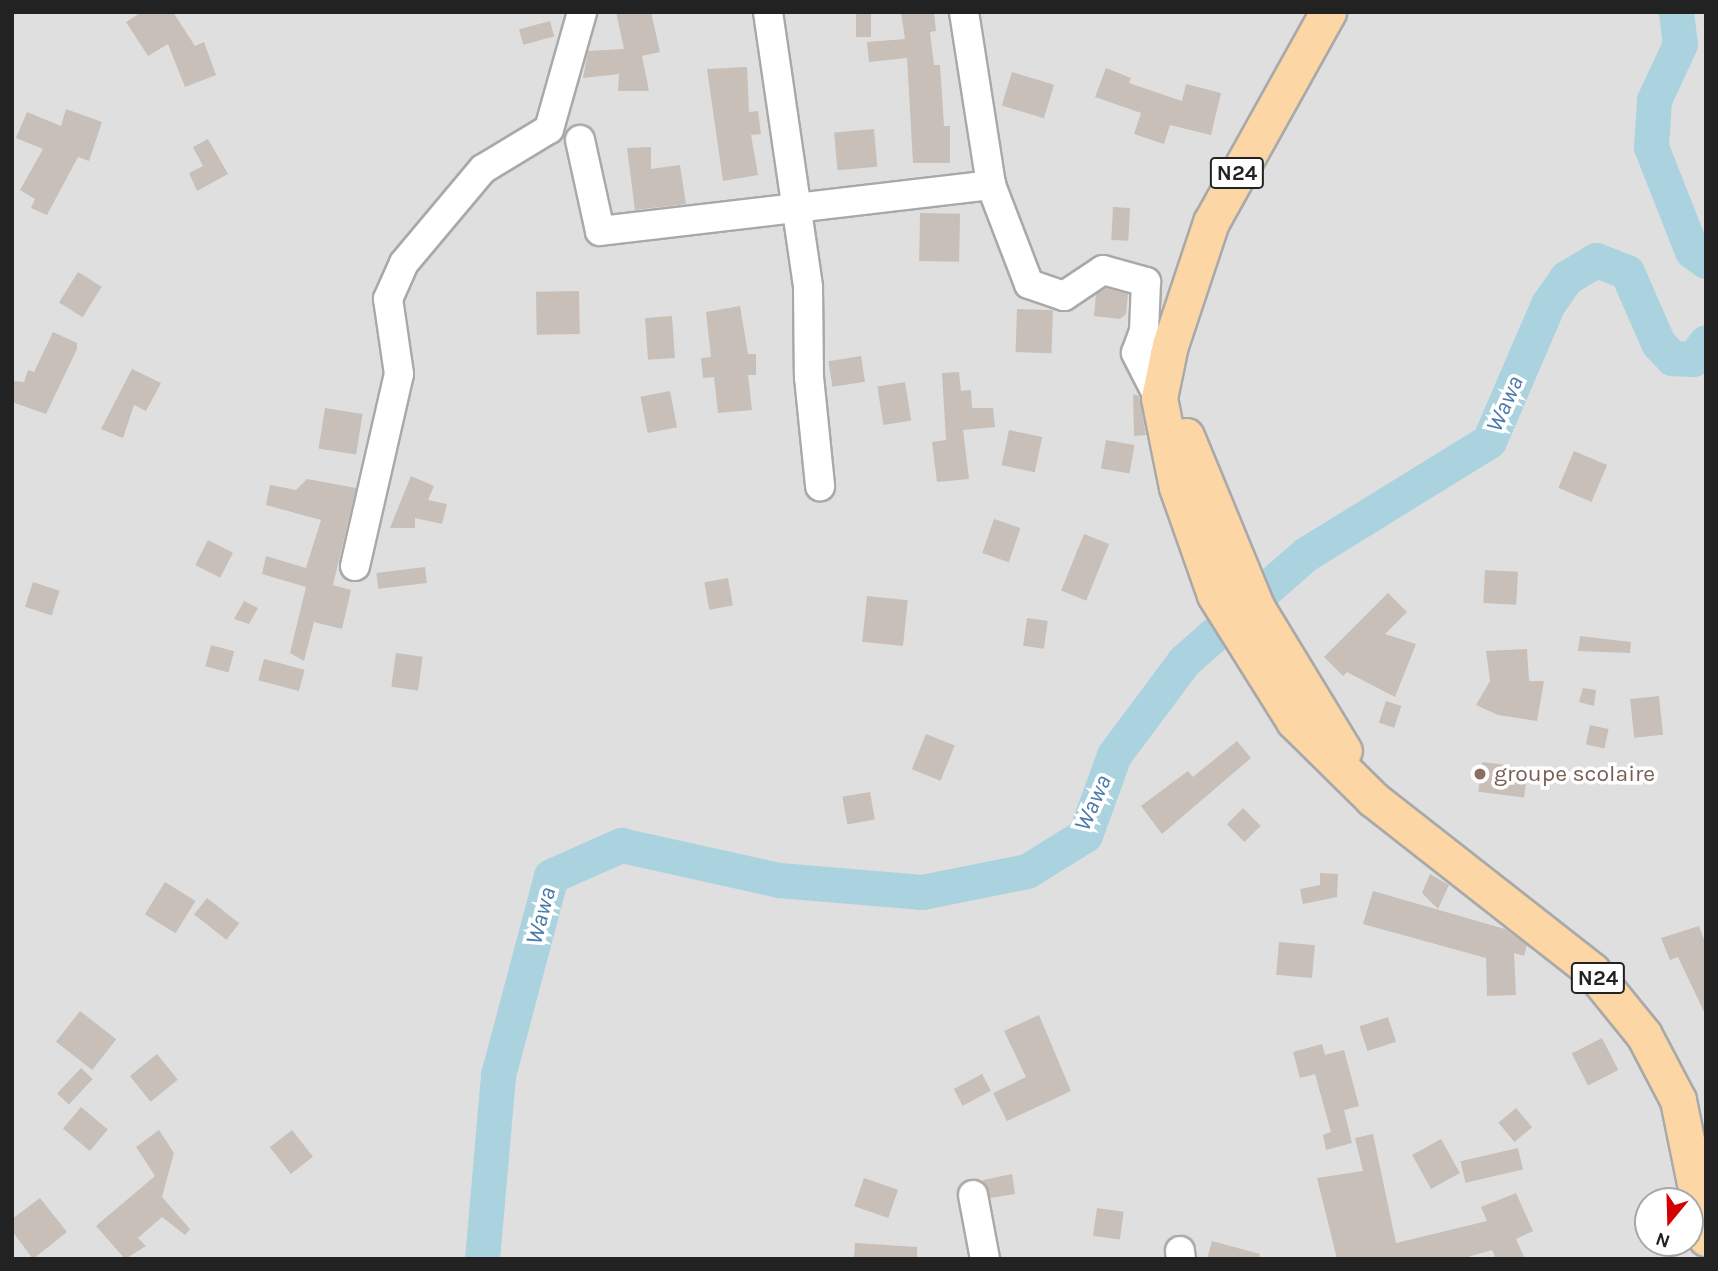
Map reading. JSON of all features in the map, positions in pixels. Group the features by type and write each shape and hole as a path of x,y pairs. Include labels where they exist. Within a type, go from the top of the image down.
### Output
{"main road":[{"name":"N24","path":"1328,12 1211,222 1170,345 1159,398 1177,487 1246,618 1294,720 1373,799 1592,971 1644,1035 1678,1100 1706,1238"},
{"name":"N24","path":"1170,345 1189,451 1228,585"}],"street":[{"path":"355,566 399,374 388,299 404,263 483,169 549,129 582,12"},
{"path":"768,12 799,208 820,486"},
{"path":"964,12 991,185 1029,284 1064,296 1103,270 1146,282 1144,331 1136,353 1159,398"},
{"path":"580,140 600,231 991,185"},
{"path":"973,1195 985,1259"}],"shaded area":[{"path":"12,12 1706,12 1706,1259 12,1259"}],"building":[{"path":"142,12 173,12 195,46 204,42 216,75 185,87 168,44 148,56 126,22"},
{"path":"616,12 651,12 660,52 642,56 649,91 618,91 619,74 583,78 588,51 624,49"},
{"path":"856,12 871,12 871,37 856,37"},
{"path":"901,12 934,12 936,31 930,32 934,65 940,65 944,126 950,126 950,163 913,163 907,58 869,62 867,42 905,39"},
{"path":"550,21 554,36 523,45 519,29"},
{"path":"747,67 749,112 758,111 761,134 751,135 758,175 723,181 707,69"},
{"path":"1106,68 1131,78 1129,83 1182,101 1186,84 1221,93 1211,135 1170,125 1164,144 1134,134 1141,113 1095,97"},
{"path":"1012,72 1054,85 1044,118 1002,105"},
{"path":"66,109 102,122 89,161 78,157 47,215 31,208 35,199 20,190 43,149 16,138 27,112 61,126"},
{"path":"874,129 877,167 837,170 834,132"},
{"path":"208,139 228,174 197,191 189,173 203,166 193,147"},
{"path":"651,147 651,169 680,165 686,204 635,210 627,148"},
{"path":"1113,207 1130,208 1128,241 1111,240"},
{"path":"920,213 960,214 959,262 919,261"},
{"path":"78,272 102,287 83,317 59,303"},
{"path":"1106,288 1128,294 1126,314 1120,319 1094,316 1096,294"},
{"path":"579,291 580,334 537,335 536,292"},
{"path":"740,306 748,354 756,354 756,375 748,375 752,410 718,413 714,377 703,378 701,358 711,357 706,312"},
{"path":"1017,309 1053,310 1051,353 1015,352"},
{"path":"672,316 675,358 648,360 645,318"},
{"path":"53,332 77,343 77,349 46,414 12,402 12,381 24,382 28,370 34,372"},
{"path":"861,356 865,382 832,387 828,361"},
{"path":"132,369 161,383 146,411 134,405 123,438 101,429"},
{"path":"959,372 961,391 971,390 972,408 993,408 995,427 963,430 969,479 937,482 932,442 946,440 942,373"},
{"path":"905,382 911,421 883,425 877,386"},
{"path":"670,391 677,427 648,433 641,397"},
{"path":"1133,394 1139,396 1146,435 1134,436"},
{"path":"325,408 363,414 356,454 319,448"},
{"path":"1009,430 1042,437 1035,472 1002,465"},
{"path":"1106,440 1135,445 1130,474 1101,469"},
{"path":"1574,451 1607,465 1592,502 1558,488"},
{"path":"411,476 434,486 428,500 447,504 442,524 415,518 415,528 390,528"},
{"path":"307,479 356,488 333,585 351,590 342,629 314,622 304,661 290,653 306,587 262,574 266,556 306,568 321,520 266,505 270,485 296,490"},
{"path":"994,519 1020,528 1009,562 982,553"},
{"path":"1084,534 1109,544 1086,601 1061,591"},
{"path":"208,540 233,553 220,578 195,565"},
{"path":"425,567 427,583 378,589 376,573"},
{"path":"1485,570 1518,572 1516,605 1483,603"},
{"path":"728,578 733,606 709,610 704,582"},
{"path":"33,582 60,591 52,615 25,607"},
{"path":"1388,593 1407,612 1385,634 1416,644 1395,697 1347,672 1343,676 1324,657"},
{"path":"867,596 908,600 903,646 862,642"},
{"path":"244,601 258,608 249,624 234,619"},
{"path":"1027,618 1048,621 1044,649 1023,646"},
{"path":"1580,636 1631,642 1630,653 1578,651"},
{"path":"211,645 234,651 228,672 205,666"},
{"path":"1527,649 1529,681 1544,681 1537,721 1498,715 1476,705 1490,681 1486,651"},
{"path":"396,653 423,657 418,690 391,687"},
{"path":"264,659 305,670 299,691 258,680"},
{"path":"1583,688 1596,690 1594,706 1579,702"},
{"path":"1659,696 1663,735 1634,738 1630,699"},
{"path":"1386,701 1401,706 1394,728 1379,723"},
{"path":"1590,725 1609,729 1604,749 1586,745"},
{"path":"926,734 955,746 941,781 912,769"},
{"path":"1237,741 1251,758 1162,834 1141,806 1188,771 1193,777"},
{"path":"1482,762 1528,768 1524,797 1478,792"},
{"path":"870,792 875,820 847,824 842,797"},
{"path":"1243,808 1261,826 1244,842 1227,824"},
{"path":"1320,873 1338,874 1337,897 1303,904 1300,889 1320,885"},
{"path":"1430,874 1449,885 1438,909 1422,893"},
{"path":"165,882 196,901 175,933 145,914"},
{"path":"1373,891 1505,929 1527,945 1524,956 1514,953 1516,995 1487,996 1486,958 1363,924"},
{"path":"207,898 239,923 226,940 194,915"},
{"path":"1699,926 1706,945 1706,1016 1678,957 1670,960 1661,938"},
{"path":"1279,942 1315,945 1312,978 1276,975"},
{"path":"80,1011 116,1039 92,1070 56,1042"},
{"path":"1039,1015 1071,1091 1007,1121 993,1093 1026,1077 1004,1031"},
{"path":"1388,1017 1396,1042 1368,1051 1359,1026"},
{"path":"1602,1038 1618,1070 1588,1086 1572,1053"},
{"path":"1322,1044 1325,1055 1344,1050 1359,1106 1344,1110 1352,1143 1326,1150 1323,1135 1331,1132 1315,1074 1300,1078 1293,1052"},
{"path":"157,1054 178,1080 151,1102 130,1076"},
{"path":"81,1068 93,1079 69,1105 57,1094"},
{"path":"982,1074 991,1091 963,1106 954,1089"},
{"path":"81,1107 108,1129 90,1151 63,1128"},
{"path":"1516,1108 1532,1127 1514,1142 1498,1123"},
{"path":"159,1130 174,1153 162,1197 190,1229 185,1235 162,1217 138,1238 146,1246 125,1259 96,1226 155,1176 136,1147"},
{"path":"292,1130 313,1157 291,1174 270,1147"},
{"path":"1373,1134 1396,1243 1487,1221 1481,1207 1516,1193 1533,1231 1516,1239 1525,1259 1496,1259 1492,1250 1461,1259 1337,1259 1317,1178 1363,1171 1355,1138"},
{"path":"1441,1139 1460,1173 1431,1189 1412,1155"},
{"path":"1518,1148 1523,1169 1465,1183 1461,1161"},
{"path":"1012,1174 1015,1194 990,1198 983,1180"},
{"path":"864,1178 898,1190 888,1218 854,1206"},
{"path":"40,1198 67,1232 33,1259 12,1231 12,1219"},
{"path":"1097,1208 1124,1212 1120,1239 1093,1236"},
{"path":"1212,1241 1260,1254 1259,1259 1207,1259"},
{"path":"855,1243 917,1247 917,1259 854,1259"}],"waterway":[{"name":"Wawa","path":"1676,12 1680,44 1654,100 1651,147 1692,251 1706,261"},
{"name":"Wawa","path":"482,1259 498,1075 551,876 621,845 779,880 922,892 1027,871 1085,835 1114,755 1184,661 1306,554 1489,441 1548,304 1566,278 1596,260 1627,272 1658,343 1672,358 1693,359 1706,342"}],"place":[{"name":"groupe scolaire","path":"1480,774"}]}
